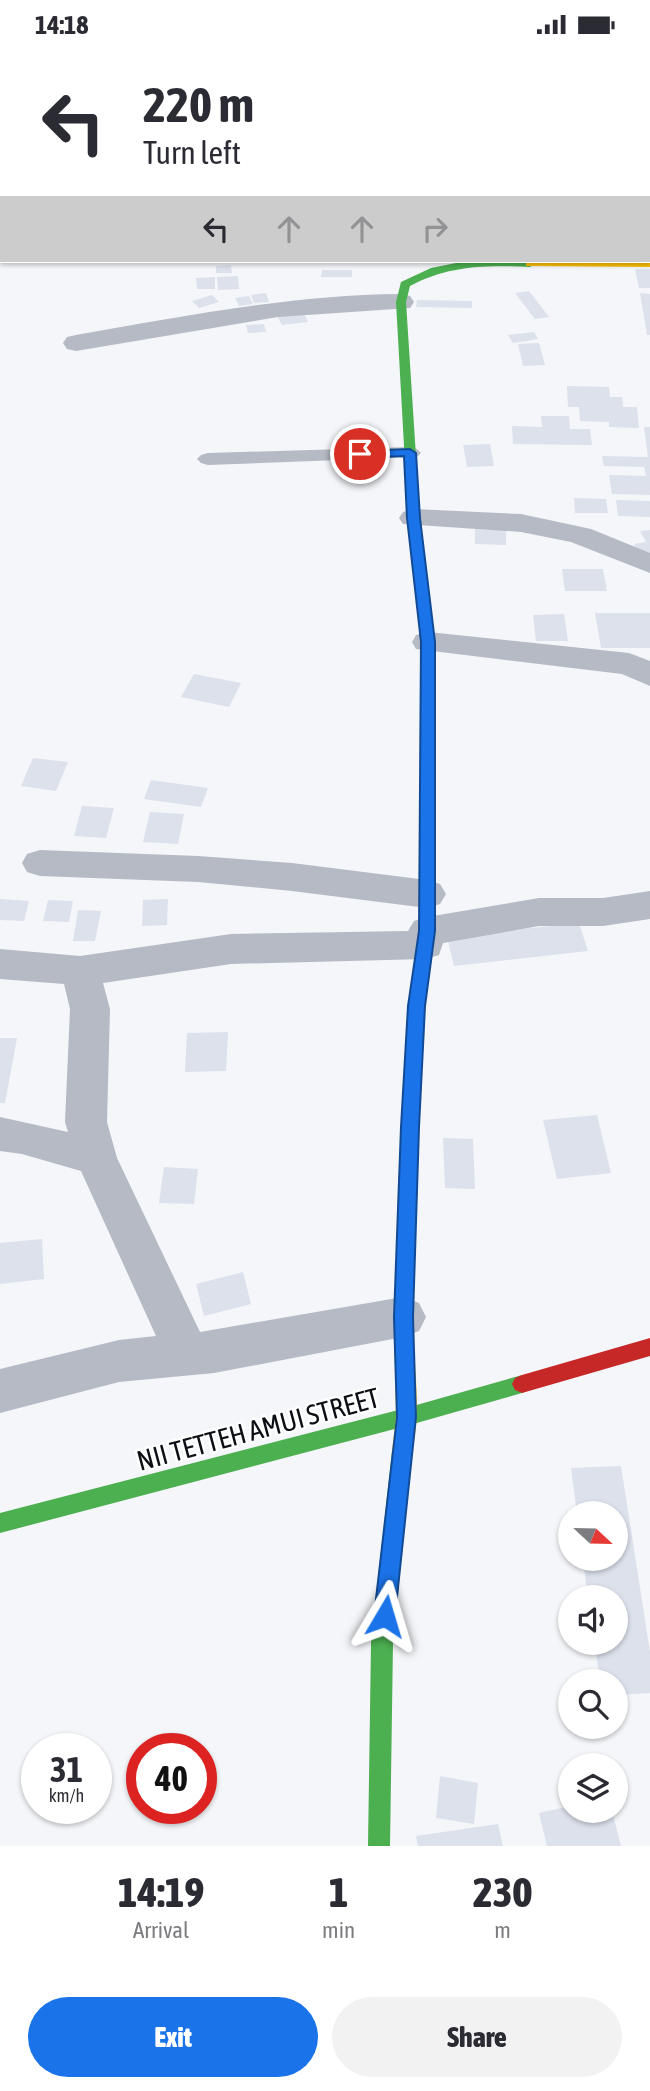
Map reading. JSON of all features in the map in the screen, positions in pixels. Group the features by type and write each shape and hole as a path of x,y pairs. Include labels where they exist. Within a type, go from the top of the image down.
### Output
{"street":[{"path":"379,1846 382,1643 406,1417 403,1317 417,1006 426,923 428,642 414,518 401,302 405,284 422,271 442,263"},
{"path":"516,263 650,264"},
{"path":"76,343 311,306 358,301 401,302"},
{"path":"414,518 522,523 580,535 650,564"},
{"path":"428,642 629,664 650,675"},
{"path":"40,863 252,874 426,923"},
{"path":"0,964 80,971 426,923 540,912 603,912 650,905"},
{"path":"80,971 90,1009 86,1122 96,1158 187,1354"},
{"path":"0,1134 22,1137 96,1158"},
{"path":"0,1391 119,1361 214,1352 403,1317"},
{"name":"NII TETTEH AMUI STREET","path":"0,1523 406,1417 650,1347"}],"lane":[{"path":"208,459 410,453"}],"building":[{"path":"231,265 232,273 216,273 216,266"},
{"path":"635,269 650,269 650,288 639,288"},
{"path":"322,270 352,270 352,277 321,277"},
{"path":"238,276 239,289 218,290 217,277"},
{"path":"215,277 215,289 197,289 196,278"},
{"path":"529,291 549,317 535,319 515,293"},
{"path":"266,293 269,302 254,303 251,295"},
{"path":"640,293 650,294 650,335 647,335"},
{"path":"212,295 219,302 199,308 192,301"},
{"path":"249,296 253,304 239,306 235,298"},
{"path":"417,300 472,301 472,308 416,307"},
{"path":"303,312 308,322 282,325 277,316"},
{"path":"264,324 266,332 248,333 246,325"},
{"path":"534,332 538,339 513,343 508,335"},
{"path":"539,343 545,365 523,366 518,344"},
{"path":"567,386 609,387 610,397 622,397 623,407 637,407 639,428 609,427 609,422 580,421 579,407 568,407"},
{"path":"541,416 569,416 570,429 590,429 592,445 513,444 512,426 542,427"},
{"path":"644,427 650,427 650,495 612,494 609,475 646,476 644,467 604,466 602,456 648,457"},
{"path":"490,444 494,466 467,467 463,445"},
{"path":"574,498 606,499 608,513 575,513"},
{"path":"616,500 650,501 650,517 618,516"},
{"path":"475,529 506,530 506,545 475,544"},
{"path":"650,530 650,555 641,556 634,544 646,542 640,531"},
{"path":"562,569 603,569 607,591 565,591"},
{"path":"595,613 650,613 650,648 601,648"},
{"path":"564,614 568,641 536,641 533,615"},
{"path":"194,674 241,683 229,707 181,697"},
{"path":"33,758 68,762 56,791 21,786"},
{"path":"151,780 208,788 201,807 144,799"},
{"path":"82,806 114,808 106,838 74,836"},
{"path":"150,812 184,814 178,844 143,842"},
{"path":"0,899 29,901 24,921 0,920"},
{"path":"168,899 167,925 142,926 143,900"},
{"path":"48,900 73,901 69,922 43,921"},
{"path":"78,910 101,911 95,941 73,941"},
{"path":"579,923 588,951 454,966 447,937"},
{"path":"228,1032 226,1071 185,1072 187,1033"},
{"path":"0,1038 17,1038 5,1103 0,1103"},
{"path":"597,1115 611,1173 557,1179 543,1120"},
{"path":"443,1138 473,1139 475,1189 445,1188"},
{"path":"164,1167 198,1169 194,1204 159,1203"},
{"path":"42,1239 44,1279 0,1284 0,1243"},
{"path":"243,1272 251,1304 204,1316 196,1284"},
{"path":"621,1466 626,1501 575,1501 571,1468"},
{"path":"628,1511 650,1652 650,1693 628,1694 628,1669 598,1669 597,1655 628,1655 628,1585 586,1585 585,1571 628,1571"},
{"path":"440,1776 478,1783 474,1824 436,1818"},
{"path":"558,1809 558,1823 615,1823 621,1846 547,1846 539,1813"},
{"path":"498,1824 503,1846 418,1846 416,1836"}],"traffic: fast":[{"path":"428,750 428,642 414,518 401,302 405,284 420,276 450,266 481,263"},
{"path":"514,263 530,264"},
{"path":"0,1523 522,1384"},
{"path":"379,1846 382,1643 402,1451"}],"traffic: slow":[{"path":"530,264 650,264"},
{"path":"402,1451 406,1417 403,1317 408,1173"}],"traffic: jam":[{"path":"408,1173 417,1006 427,931 428,750"},
{"path":"522,1384 650,1347"}],"route":[{"path":"360,454 410,453 414,518 428,642 427,931 417,1006 410,1127 403,1317 406,1417 385,1616"}]}
